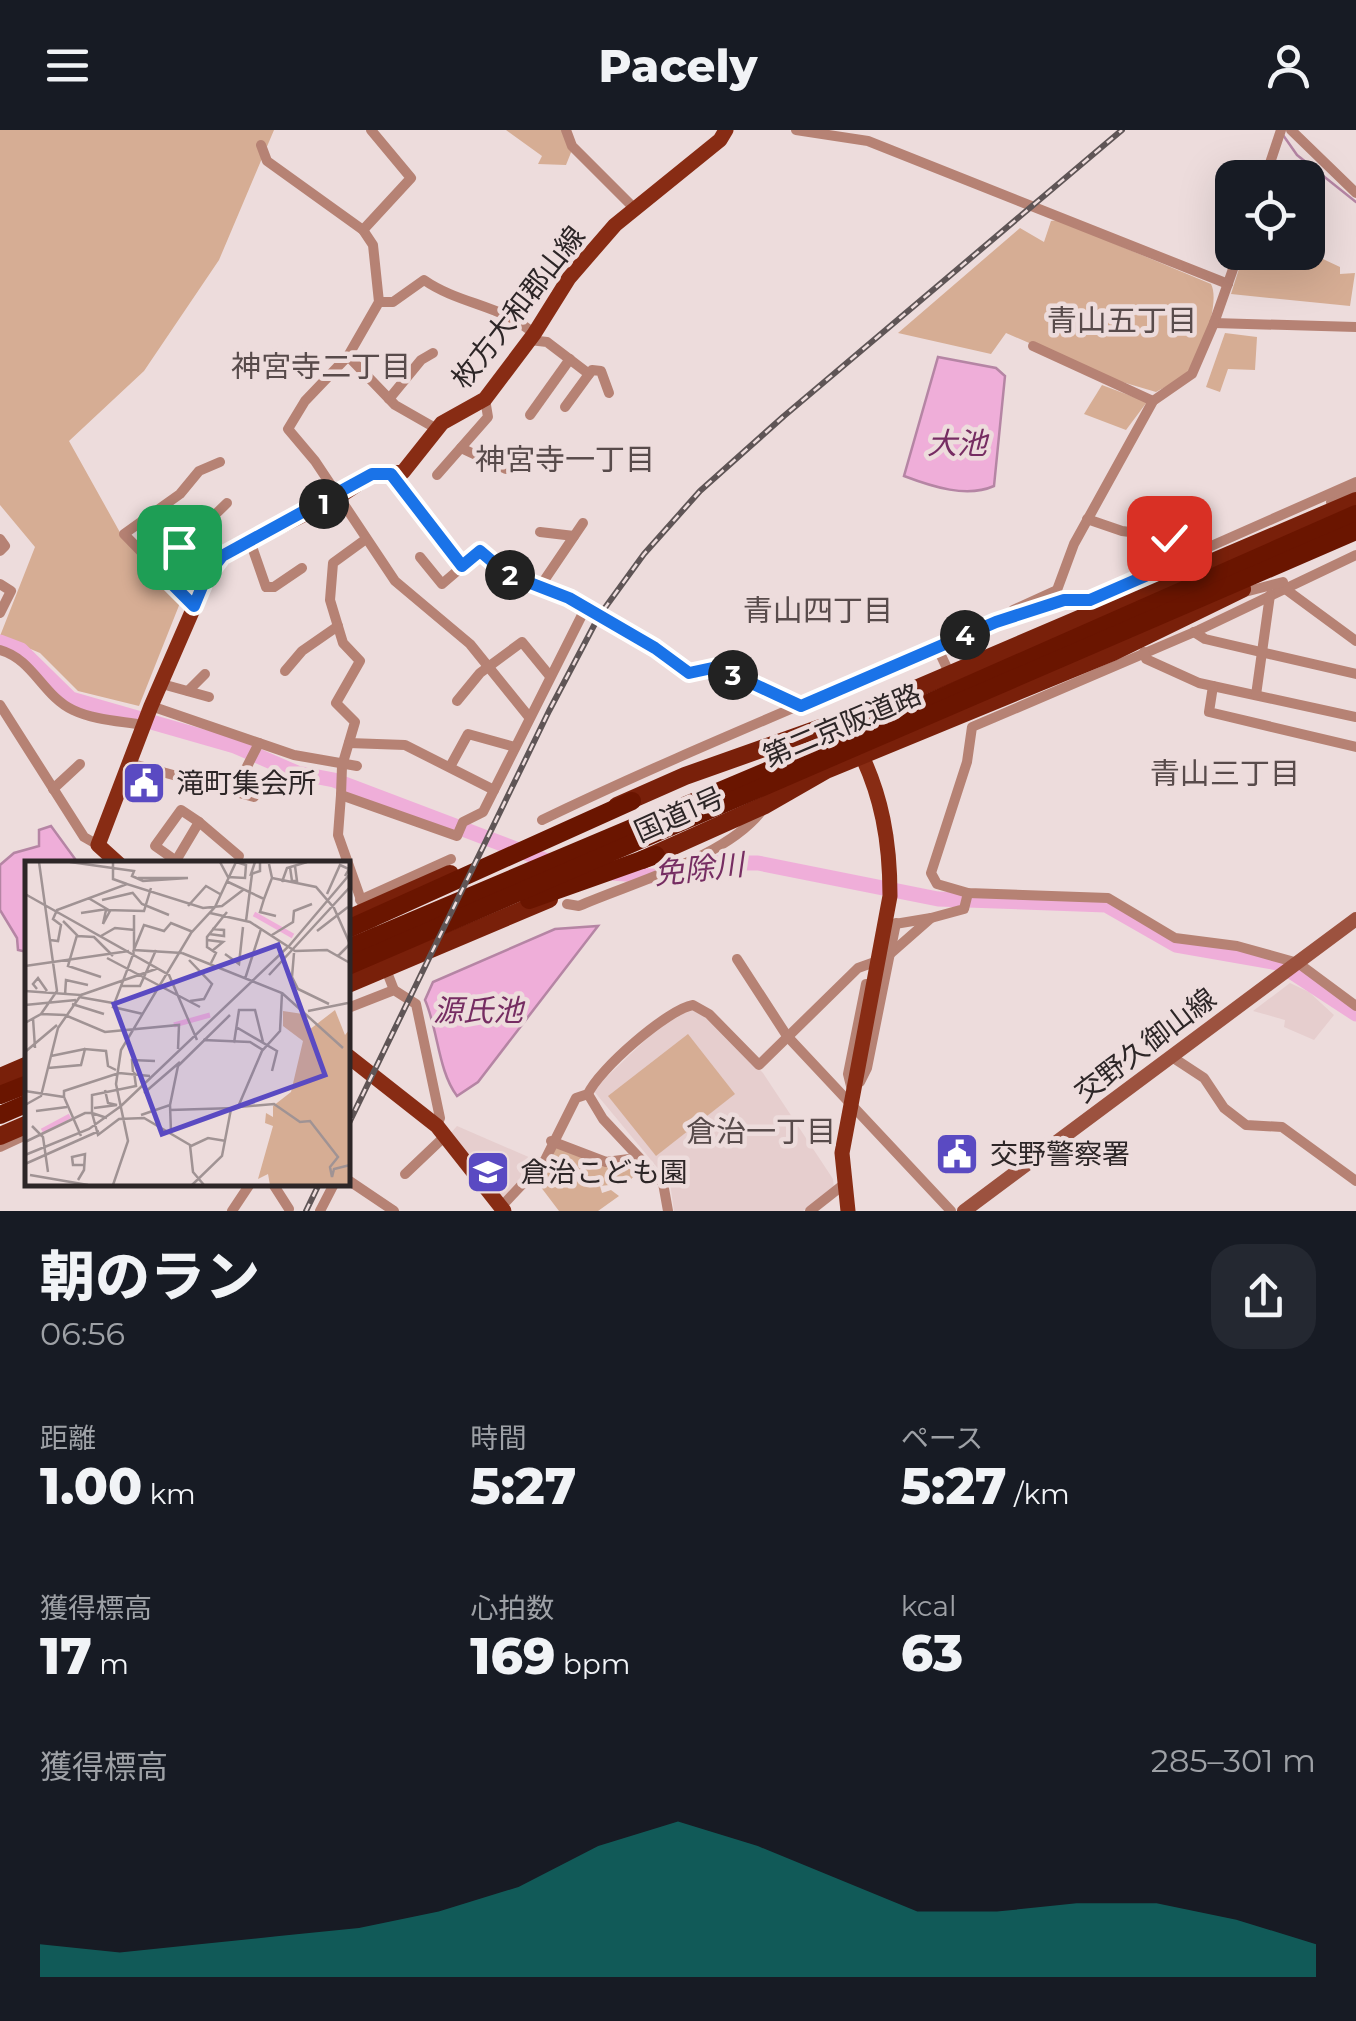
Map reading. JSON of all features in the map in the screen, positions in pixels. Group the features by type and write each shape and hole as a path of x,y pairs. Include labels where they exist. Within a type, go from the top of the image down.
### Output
{"highway":[{"name":"国道1号","path":"350,918 531,838 632,801 685,776 843,720 1186,566 1280,534 1356,501"},
{"name":"第二京阪道路","path":"350,947 923,705 1356,514"},
{"name":"国道1号","path":"350,979 522,902 656,854 765,806 826,770 920,728 1209,614 1227,596 1356,534"},
{"name":"第二京阪道路","path":"350,965 1356,534"},
{"path":"350,929 632,801"},
{"path":"0,1077 25,1067"},
{"path":"0,1086 25,1077"},
{"path":"0,1096 25,1085"},
{"path":"0,1114 25,1104"},
{"path":"0,1126 25,1115"},
{"path":"0,1136 25,1125"}],"main road":[{"name":"枚方大和郡山線","path":"98,846 146,717 212,568 250,542 337,498 372,474 403,472 449,418 485,399 532,338 569,278 634,208 720,140 726,130"},
{"path":"843,720 881,806 891,929 842,1154 848,1211"},
{"path":"98,846 116,861"},
{"name":"交野久御山線","path":"964,1211 1356,919"},
{"path":"354,1061 441,1131 503,1209"}],"street":[{"path":"363,230 411,178 370,130"},
{"path":"566,130 572,146 634,208"},
{"path":"796,130 868,141 1228,284"},
{"path":"1271,160 1282,130"},
{"path":"1291,130 1356,193"},
{"path":"261,145 266,161 363,230 373,245 379,302 348,356 306,401 288,430 302,443 394,581 492,666 529,716"},
{"path":"996,622 1008,612 1056,590 1087,519 1153,402 1192,374 1233,270"},
{"path":"379,302 393,302 424,280 479,308 514,315 532,338 547,342 588,374"},
{"path":"1214,323 1356,326"},
{"path":"1033,346 1153,402"},
{"path":"389,398 421,360 432,353"},
{"path":"348,356 406,414 438,429"},
{"path":"530,415 570,359"},
{"path":"565,407 588,374 601,371 610,393"},
{"path":"437,475 488,417 485,399"},
{"path":"460,448 506,469"},
{"path":"194,606 124,534 180,494 199,471 220,462"},
{"path":"391,474 462,566"},
{"path":"542,820 686,751 996,622 1064,600 1090,600 1186,566 1356,482"},
{"path":"1280,534 1294,519 1356,491"},
{"path":"158,570 228,504"},
{"path":"1087,519 1169,538 1209,614"},
{"path":"539,588 583,523"},
{"path":"540,532 574,536"},
{"path":"0,539 5,546 0,550"},
{"path":"349,861 338,836 342,766 355,722 336,703 360,660 344,643 328,586 333,563 366,539"},
{"path":"250,542 266,588 274,587 302,568"},
{"path":"420,557 442,584 480,551 507,574 569,598 655,648 689,673 717,667 801,706"},
{"path":"1356,555 1270,594 1209,614 1194,632 972,727 967,762 931,873 937,884 968,893 1108,898 1175,938 1237,946 1293,967 1356,1006"},
{"path":"1227,596 1258,591 1322,571"},
{"path":"0,584 11,591 0,613"},
{"path":"1284,588 1356,641"},
{"path":"1256,696 1270,594"},
{"path":"341,787 457,836 462,824 484,812 585,609"},
{"path":"285,671 302,651 338,626"},
{"path":"1194,632 1205,639 1356,674"},
{"path":"457,701 465,687 522,642 549,675"},
{"path":"938,647 946,666"},
{"path":"0,650 36,672 44,687 71,709 146,717 256,750 357,766"},
{"path":"1144,652 1146,659 1213,686 1356,718"},
{"path":"188,691 204,674"},
{"path":"162,684 209,697"},
{"path":"1213,686 1209,712 1356,746"},
{"path":"0,704 84,837 98,846"},
{"path":"452,765 468,734 515,747"},
{"path":"348,743 405,745 452,765 494,790"},
{"path":"235,790 256,750"},
{"path":"129,763 254,797"},
{"path":"54,789 80,764"},
{"path":"471,805 484,812"},
{"path":"567,904 578,906 747,831 765,806"},
{"path":"174,861 155,846 182,810 239,856"},
{"path":"176,861 199,822"},
{"path":"355,900 450,859"},
{"path":"350,866 355,900 368,922 394,990 416,1004 440,1118 441,1131 405,1174"},
{"path":"852,1096 848,1074 880,927 891,929 964,909 968,893"},
{"path":"890,954 931,918"},
{"path":"350,929 368,922"},
{"path":"852,1096 867,1068 890,954 891,929"},
{"path":"738,960 788,1036 852,1096 951,1211"},
{"path":"503,1209 545,1160 551,1141 576,1098 588,1094 656,1024 686,1006 709,1014 759,1065 858,968 872,962"},
{"path":"350,1007 394,990"},
{"path":"0,1068 25,1057"},
{"path":"1172,1057 1204,1078 1224,1108 1246,1124 1282,1127 1356,1181"},
{"path":"588,1094 603,1119 663,1183 668,1211"},
{"path":"0,1147 25,1135"},
{"path":"551,1141 606,1162 628,1160 658,1186 663,1183"},
{"path":"350,1181 394,1211"},
{"path":"810,1211 843,1185"},
{"path":"232,1211 249,1186"},
{"path":"274,1186 289,1209"},
{"path":"320,1211 333,1186"}],"shaded area":[{"path":"0,130 274,130 219,260 144,371 69,441 122,536 180,603 139,706 78,691 40,653 0,636 35,547 0,505"},
{"path":"506,130 562,130 572,150 566,165 538,164 542,156"},
{"path":"1058,220 1211,284 1213,304 1207,331 1197,358 1185,375 1156,392 1112,379 1006,333 991,354 898,333 1020,228 1044,242 1051,221"},
{"path":"1325,260 1340,267 1340,274 1355,273 1350,306 1231,294 1239,270 1325,270"},
{"path":"1225,333 1257,337 1255,370 1228,369 1220,392 1206,387"},
{"path":"1102,385 1147,402 1126,430 1084,414"},
{"path":"1290,983 1309,992 1334,1015 1314,1040 1284,1027 1285,1020 1253,1011"},
{"path":"687,1008 707,1016 763,1073 833,1179 834,1189 803,1211 674,1211 670,1183 593,1090 659,1027"},
{"path":"688,1034 735,1094 656,1156 608,1096"},
{"path":"457,1126 540,1162 500,1200 449,1135"},
{"path":"553,1145 623,1164 636,1174 627,1183 600,1186 602,1193 611,1190 619,1196 598,1211 559,1211 534,1178"}],"water":[{"name":"大池","path":"938,357 996,368 1005,376 994,486 961,491 904,476"},
{"path":"51,826 77,861 25,861 25,952 18,950 17,938 0,910 0,865 14,853 39,846 39,830"},
{"name":"源氏池","path":"598,926 478,1082 457,1096 446,1075 425,1000 433,982 555,929"}],"waterway":[{"path":"1283,135 1297,155 1356,202"},
{"name":"免除川","path":"0,642 21,650 71,699 235,746 297,773 334,780 555,864"},
{"name":"免除川","path":"612,873 677,878 711,863 758,863 938,899 1106,905 1176,945 1278,963 1356,1014"}],"railway":[{"path":"350,1121 549,711 599,616 644,554 700,491 784,416 1122,130"},
{"path":"306,1211 318,1186"}],"place":[{"name":"滝町集会所","path":"144,783"},
{"name":"交野警察署","path":"957,1154"},
{"name":"倉治こども園","path":"488,1172"}],"district":[{"name":"青山五丁目","path":"1122,320"},
{"name":"神宮寺二丁目","path":"321,366"},
{"name":"神宮寺一丁目","path":"565,459"},
{"name":"青山四丁目","path":"818,610"},
{"name":"青山三丁目","path":"1225,773"},
{"name":"倉治一丁目","path":"761,1131"}],"route":[{"path":"179,547 158,570 194,606 206,577 222,556 337,498 372,474 391,474 462,566 480,551 507,574 569,598 655,648 689,673 699,674 717,667 801,706 996,622 1064,600 1090,600 1182,560 1169,538"}]}
